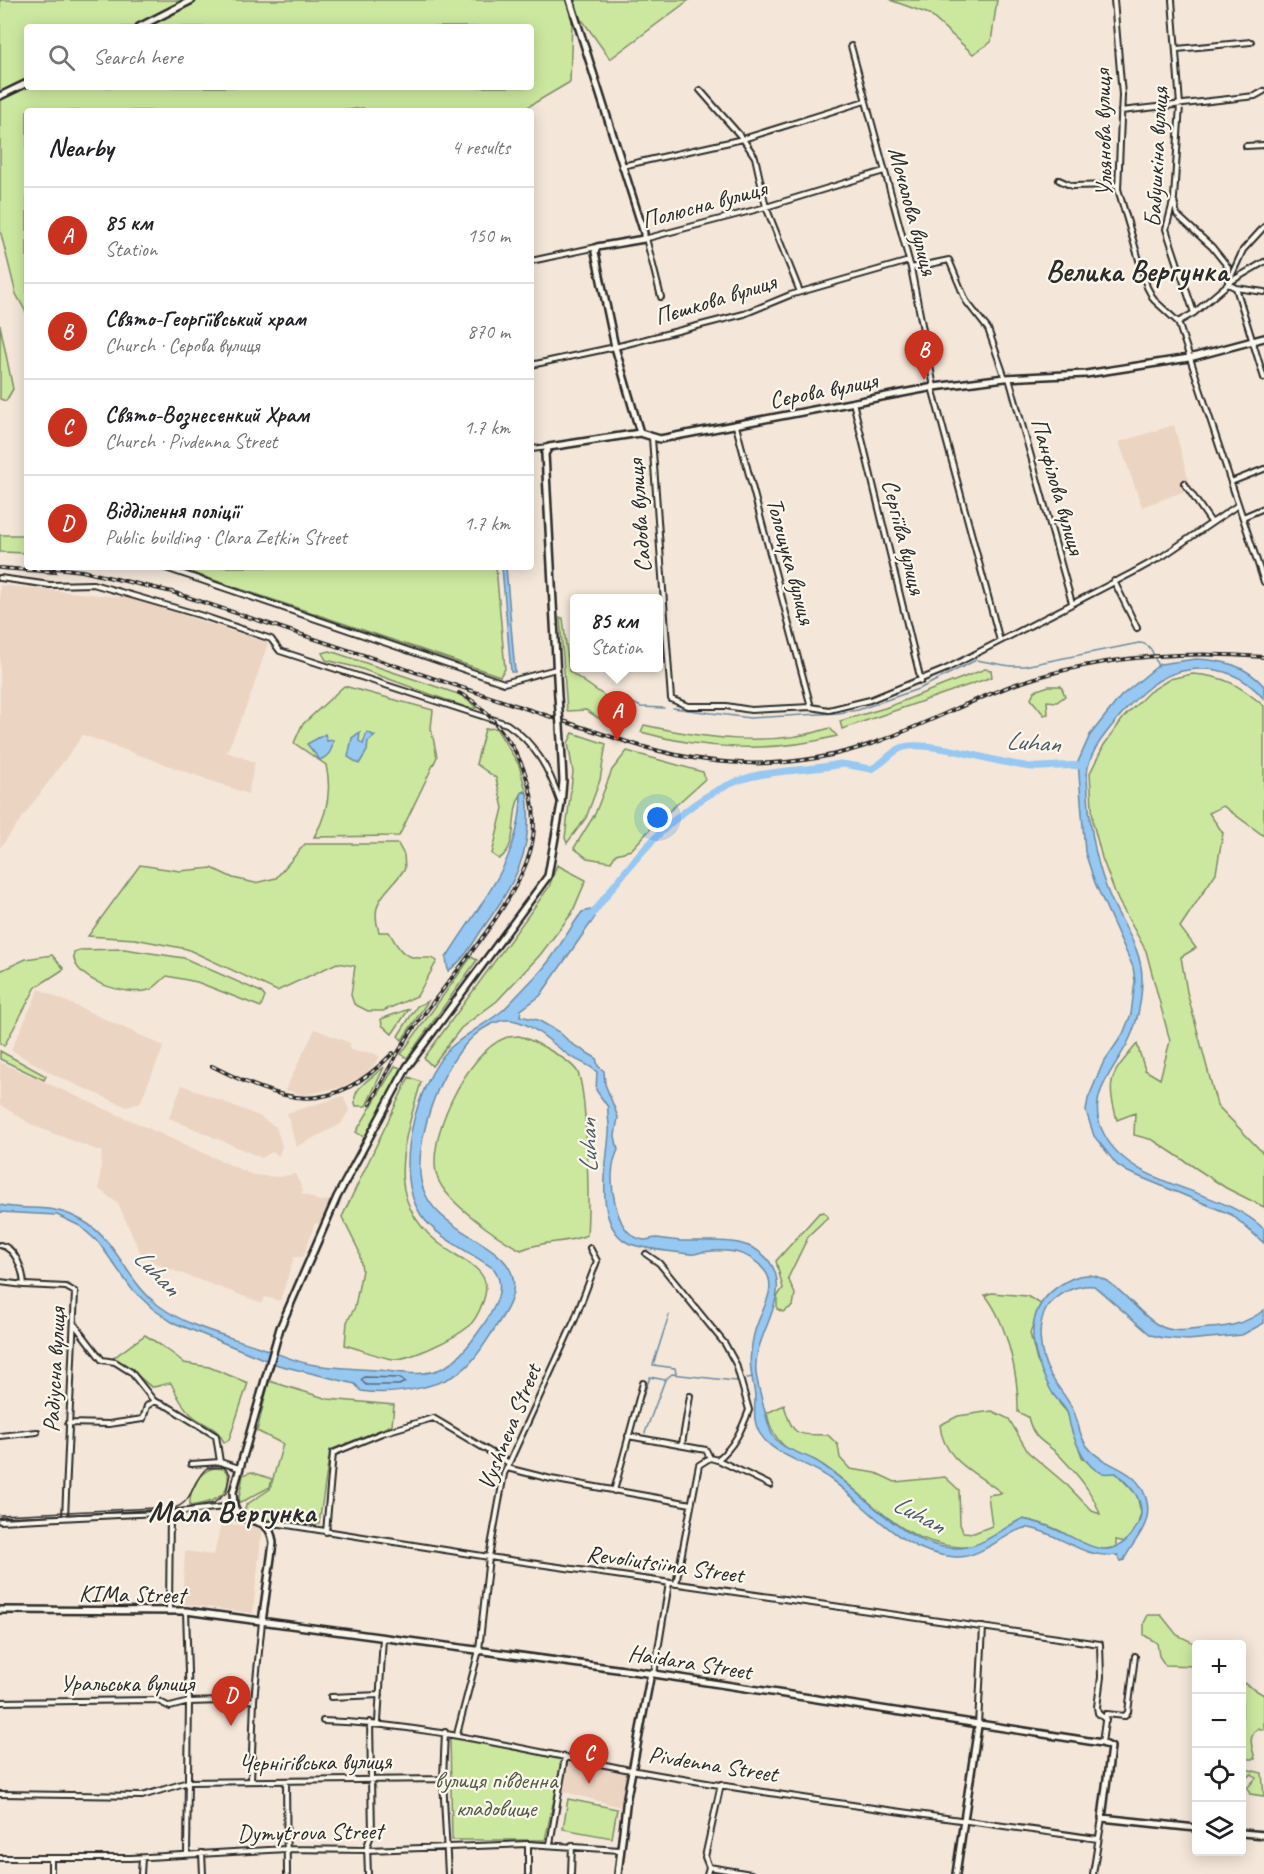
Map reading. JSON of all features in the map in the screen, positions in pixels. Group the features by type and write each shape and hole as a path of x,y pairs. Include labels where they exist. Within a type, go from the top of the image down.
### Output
{"street":[{"path":"145,24 192,0"},
{"path":"570,0 645,238 661,297"},
{"name":"Ульянова вулиця","path":"1114,0 1121,111 1118,184 1147,287 1154,300 1179,322"},
{"name":"Бабушкіна вулиця","path":"1172,0 1180,105 1174,198 1166,229 1194,313"},
{"path":"1177,49 1251,42"},
{"name":"Мочалова вулиця","path":"850,46 911,267 933,387 1000,641"},
{"path":"0,96 24,85"},
{"path":"700,90 743,139 755,157 766,207 800,292"},
{"path":"1121,111 1255,96 1264,91"},
{"path":"622,166 743,139 865,101"},
{"path":"1246,146 1264,145"},
{"name":"Полюсна вулиця","path":"534,260 645,238 766,207 884,171"},
{"path":"1059,180 1072,186 1118,184"},
{"path":"1174,198 1177,215 1212,248 1228,267 1228,284"},
{"path":"1228,284 1243,250 1264,227"},
{"path":"534,449 640,433 615,347 595,252 597,247"},
{"name":"Панфілова вулиця","path":"911,267 948,260 966,301 991,336 1007,378 1072,603"},
{"name":"Пєшкова вулиця","path":"534,364 615,347 744,314 800,292 909,261"},
{"path":"1264,262 1228,284 1194,313 1179,322 1264,582"},
{"path":"1228,284 1236,288 1264,292"},
{"path":"1236,288 1264,378"},
{"name":"Сєрова вулиця","path":"640,433 660,439 933,387 1007,378 1086,374 1189,358 1264,338"},
{"name":"Сергіїва вулиця","path":"853,402 921,681"},
{"name":"Толощука вулиця","path":"736,426 811,706"},
{"name":"Садова вулиця","path":"652,438 671,699 687,706 726,706 751,710 811,706"},
{"path":"0,1521 170,1512 234,1506 233,1492 239,1468 280,1328 337,1197 407,1067 548,876 563,781 545,454 549,447"},
{"path":"1231,482 1264,469"},
{"path":"1184,483 1211,522"},
{"path":"811,706 829,710 870,700 921,681 1163,556 1238,505"},
{"path":"1242,517 1264,508"},
{"path":"172,570 504,683 557,669"},
{"path":"0,578 50,585 93,584 135,595 271,639 280,651 507,724 521,734 538,754 551,774 561,804"},
{"path":"1114,581 1137,628"},
{"name":"Радіусна вулиця","path":"0,1245 7,1246 14,1254 24,1285 66,1287 75,1292 65,1517"},
{"name":"Vyshneva Street","path":"458,1734 479,1650 489,1557 497,1506 507,1468 574,1319 597,1261 590,1248"},
{"path":"646,1254 659,1263 725,1344 744,1387 749,1410 734,1443 717,1460"},
{"path":"0,1282 24,1285"},
{"path":"74,1324 102,1360 115,1362 131,1372 154,1401 169,1407 216,1436 220,1462"},
{"path":"614,1491 644,1383"},
{"path":"682,1444 690,1396"},
{"path":"68,1424 109,1424 143,1419 147,1406 154,1401"},
{"path":"326,1532 333,1453 382,1433 433,1418 509,1463"},
{"path":"0,1436 37,1432"},
{"path":"628,1436 706,1450 710,1458 770,1485"},
{"path":"676,1584 699,1466 710,1458"},
{"path":"191,1464 220,1462 239,1468"},
{"path":"507,1468 614,1491 691,1504"},
{"name":"Revoliutsiina Street","path":"234,1506 239,1517 266,1524 1100,1644 1101,1677 1097,1707 1098,1713 1106,1719"},
{"path":"169,1610 170,1512"},
{"path":"251,1780 254,1700 273,1544 271,1530 266,1524"},
{"path":"618,1874 632,1770 669,1583"},
{"name":"KIMa Street","path":"0,1611 169,1610 262,1622"},
{"path":"186,1611 189,1702 187,1854"},
{"name":"Haidara Street","path":"262,1622 652,1673 978,1726 1102,1743 1110,1745 1102,1818"},
{"path":"956,1874 978,1726 984,1627"},
{"path":"378,1722 383,1637"},
{"path":"1102,1743 1106,1714 1125,1716 1128,1712 1135,1656"},
{"path":"331,1697 380,1695"},
{"name":"Уральська вулиця","path":"0,1702 156,1700 170,1707 189,1702 254,1700"},
{"name":"Pivdenna Street","path":"323,1721 378,1722 445,1732 632,1770 1098,1839"},
{"path":"368,1874 367,1850 372,1833 370,1722"},
{"path":"445,1732 443,1779 448,1874"},
{"path":"550,1844 565,1757"},
{"name":"Чернігівська вулиця","path":"0,1794 142,1796 188,1782 443,1779"},
{"path":"286,1781 286,1874"},
{"path":"707,1874 709,1867 705,1857 721,1784"},
{"path":"1093,1874 1102,1818 1192,1827"},
{"path":"1246,1833 1264,1835"},
{"path":"528,1844 528,1874"},
{"name":"Dymytrova Street","path":"0,1858 142,1858 286,1849 367,1850 447,1845 550,1844 620,1850"},
{"path":"571,1874 572,1845"},
{"path":"202,1853 203,1874"},
{"path":"51,1858 51,1874"},
{"path":"141,1874 142,1858"},
{"path":"709,1867 751,1874"}],"shaded area":[{"path":"1174,425 1191,489 1142,507 1119,442"},
{"path":"0,585 130,598 268,643 251,695 227,752 255,762 248,794 83,735 0,848"},
{"path":"39,989 164,1046 140,1103 127,1107 56,1076 11,1050"},
{"path":"315,1029 350,1043 350,1050 374,1053 380,1057 366,1074 342,1087 304,1095 285,1090"},
{"path":"0,1062 253,1175 279,1177 295,1174 303,1190 301,1193 320,1201 330,1200 320,1224 315,1223 303,1257 294,1257 280,1301 265,1297 262,1303 161,1266 141,1254 118,1204 99,1189 102,1152 34,1126 0,1105"},
{"path":"182,1085 259,1116 276,1127 282,1146 279,1156 272,1152 262,1158 169,1118"},
{"path":"343,1096 349,1110 341,1124 296,1147 287,1113"},
{"path":"221,1523 262,1528 253,1613 182,1604 185,1551 214,1555"},
{"path":"567,1762 628,1772 621,1807 561,1791"}],"green space":[{"path":"0,0 689,0 610,59 583,21 572,21 570,82 526,108 24,108 24,309 16,294 0,230"},
{"path":"890,0 997,0 991,42 973,54 929,14"},
{"path":"0,325 13,389 6,401 0,399"},
{"path":"0,535 24,535 24,553 0,552"},
{"path":"184,570 496,570 505,669 500,676"},
{"path":"560,618 563,618 569,671 619,706 618,720 603,721 586,710 567,711"},
{"path":"330,651 461,695 477,708 468,708 359,668 326,660 322,653"},
{"path":"985,669 991,670 992,677 842,729 840,721 885,708"},
{"path":"1192,674 1223,679 1247,692 1264,706 1264,836 1223,806 1209,813 1223,833 1216,873 1180,927 1196,948 1181,957 1187,992 1217,1105 1264,1154 1264,1207 1226,1188 1153,1140 1134,1135 1135,1113 1117,1120 1112,1095 1111,1086 1116,1071 1137,1044 1145,1070 1160,1079 1170,1041 1146,951 1118,900 1102,858 1093,823 1090,773 1104,745 1124,717 1149,692 1170,679"},
{"path":"344,686 433,710 431,728 437,757 399,836 314,837 327,802 326,765 294,743 302,725"},
{"path":"1049,686 1061,686 1065,696 1057,702 1047,701 1048,714 1044,715 1031,699 1034,691"},
{"path":"644,725 690,734 737,739 784,738 830,728 837,736 788,745 714,746 641,732"},
{"path":"496,728 519,765 527,794 524,791 519,798 513,835 506,852 499,859 492,854 503,808 496,778 476,764 485,729"},
{"path":"573,733 606,744 600,780 586,818 567,843 565,838 573,772 568,743"},
{"path":"627,751 703,772 705,779 656,823 631,850 616,854 611,862 587,858 574,848 595,814 612,770"},
{"path":"305,844 398,844 404,855 405,868 378,903 376,920 379,932 389,932 398,948 406,954 416,958 432,958 437,961 417,996 383,1011 368,1011 354,1004 351,995 355,966 337,963 277,991 187,949 135,939 88,936 140,865 180,871 212,868 233,878 255,883 276,878"},
{"path":"557,865 586,880 572,913 540,955 497,1001 461,1028 432,1066 424,1058 549,887"},
{"path":"124,949 184,958 261,992 265,997 261,1007 197,982 167,976 149,990 128,991 90,978 75,962 74,952 80,950"},
{"path":"52,955 64,969 36,987 4,1046 0,1043 0,971 26,959"},
{"path":"471,957 477,960 407,1058 401,1054"},
{"path":"428,1001 402,1040 398,1036 417,1006"},
{"path":"409,1009 392,1034 382,1025 381,1019"},
{"path":"519,1036 550,1050 577,1071 581,1082 586,1124 588,1176 587,1235 521,1250 487,1229 452,1199 438,1179 435,1163 437,1143 443,1122 464,1079 477,1060 491,1046 507,1037"},
{"path":"0,1051 46,1076 44,1080 0,1059"},
{"path":"395,1066 403,1069 365,1138 356,1132"},
{"path":"384,1067 366,1106 356,1106 356,1094 359,1089"},
{"path":"409,1077 421,1082 404,1152 402,1174 405,1194 413,1214 427,1233 475,1267 483,1277 486,1287 481,1306 468,1327 432,1348 393,1359 345,1345 347,1322 355,1307 362,1270 359,1251 342,1217"},
{"path":"824,1212 828,1217 809,1235 788,1278 795,1294 793,1306 783,1312 777,1309 777,1297 783,1288 776,1261 819,1213"},
{"path":"992,1293 1027,1296 1041,1304 1030,1333 1037,1361 1060,1404 1067,1412 1082,1457 1096,1470 1116,1473 1137,1495 1141,1513 1137,1527 1125,1542 1116,1540 1116,1547 1093,1548 1054,1528 1022,1519 977,1545 960,1547 938,1544 918,1537 900,1526 834,1473 816,1461 786,1448 772,1430 767,1413 784,1405 790,1423 797,1432 809,1435 828,1435 838,1445 840,1458 850,1469 876,1473 895,1482 945,1477 959,1490 960,1524 963,1532 974,1533 992,1526 988,1495 1002,1493 954,1457 942,1437 940,1425 958,1416 992,1411 1009,1419 1028,1452 1067,1485 1092,1511 1100,1514 1093,1498 1078,1476 1060,1456 1040,1440 1033,1431 1028,1417 1018,1412 1010,1350 1000,1320 985,1295"},
{"path":"145,1335 184,1363 209,1367 248,1383 229,1440 224,1443 214,1429 191,1414 171,1383 152,1387 131,1369 112,1359"},
{"path":"269,1381 328,1399 394,1405 392,1425 330,1450 319,1524 263,1519 244,1514 246,1505 270,1489 283,1444 257,1431"},
{"path":"214,1468 224,1469 228,1474 226,1489 211,1501 190,1506 191,1494 199,1477"},
{"path":"251,1472 272,1479 270,1487 238,1504 243,1475"},
{"path":"1148,1615 1161,1615 1177,1635 1192,1642 1192,1666 1165,1665 1159,1656 1157,1643 1144,1635 1144,1623"},
{"path":"1246,1684 1264,1695 1264,1730 1258,1728 1251,1739 1255,1759 1246,1759"},
{"name":"вулиця південна кладовище","path":"450,1738 563,1759 545,1840 452,1840"},
{"path":"1246,1769 1262,1773 1264,1796 1250,1794 1247,1788 1256,1778 1252,1774 1246,1778"},
{"path":"568,1799 617,1809 612,1838 563,1829"}],"water":[{"path":"502,570 506,570 515,672 511,672"},
{"path":"1196,659 1225,662 1242,668 1264,686 1264,699 1240,678 1221,671 1200,669 1178,672 1159,681 1133,701 1105,734 1088,767 1090,821 1098,861 1111,899 1139,957 1142,978 1135,1025 1103,1085 1097,1108 1104,1134 1117,1152 1135,1166 1156,1177 1225,1204 1246,1215 1264,1229 1264,1243 1232,1215 1128,1172 1117,1165 1094,1136 1086,1111 1088,1099 1103,1063 1123,1034 1131,1014 1135,981 1133,967 1095,883 1085,852 1078,762 1090,735 1121,696 1160,664"},
{"path":"360,732 359,741 363,744 367,732 375,736 368,742 367,751 359,764 348,757 352,738"},
{"path":"325,734 327,741 333,740 333,744 328,755 320,760 307,744"},
{"path":"524,791 527,794 527,834 519,867 503,898 470,947 458,963 448,971 446,958 496,881 506,861 514,840 521,794"},
{"path":"590,910 595,917 540,996 521,1010 520,1016 538,1020 559,1032 572,1044 596,1058 598,1066 604,1071 605,1084 618,1117 615,1136 618,1150 612,1170 612,1183 621,1221 632,1235 644,1240 657,1238 730,1242 751,1247 769,1261 776,1274 777,1288 771,1316 756,1358 756,1372 772,1434 788,1449 815,1460 837,1475 902,1529 938,1546 956,1548 975,1545 1022,1519 1048,1526 1085,1544 1104,1549 1122,1544 1139,1523 1141,1512 1135,1493 1116,1473 1102,1473 1086,1460 1074,1438 1067,1412 1053,1394 1038,1361 1033,1329 1036,1314 1043,1300 1055,1288 1073,1278 1086,1275 1098,1277 1109,1282 1150,1319 1172,1330 1231,1325 1245,1321 1264,1310 1264,1323 1242,1335 1188,1340 1151,1335 1094,1286 1082,1286 1065,1293 1054,1300 1045,1311 1040,1339 1046,1367 1072,1407 1084,1442 1102,1459 1135,1479 1146,1498 1148,1507 1145,1524 1124,1560 1120,1561 1118,1555 1082,1550 1052,1535 1029,1528 1023,1528 976,1553 955,1557 935,1554 900,1537 839,1485 772,1447 764,1440 755,1420 755,1397 750,1364 754,1333 770,1290 765,1271 745,1255 729,1251 692,1254 658,1250 628,1243 617,1234 606,1208 608,1107 596,1090 597,1072 570,1056 529,1026 519,1022 500,1021 482,1030 466,1044 451,1063 440,1085 424,1132 420,1155 420,1174 425,1193 448,1221 505,1261 512,1274 514,1287 508,1307 471,1362 461,1371 435,1384 404,1391 361,1391 355,1384 278,1365 172,1322 153,1309 131,1288 99,1243 80,1226 57,1215 0,1212 0,1205 51,1209 83,1221 105,1239 147,1296 169,1313 207,1330 293,1360 339,1368 412,1373 429,1372 445,1367 463,1352 483,1326 494,1307 500,1287 494,1269 455,1245 428,1224 421,1215 413,1197 408,1152 418,1105 438,1063 450,1048 506,1007 548,963 582,912"}],"waterway":[{"path":"673,708 750,718 838,713 858,710 921,688 976,660 1024,666 1139,643 1150,648 1158,667"},
{"path":"627,700 641,707 664,708"},
{"name":"Luhan","path":"588,920 639,855 679,816 724,787 750,777 840,764 871,769 899,749 910,746 939,748 1032,767 1083,766"},
{"path":"669,1315 653,1365 675,1368 676,1373"},
{"path":"645,1433 665,1380 672,1374 735,1381 752,1377"},
{"path":"643,1397 650,1377 665,1380"}],"tram line":[{"path":"0,1515 177,1507 187,1499 202,1472 207,1468 224,1467 230,1474 226,1493 214,1503 169,1511 0,1517"}],"railway":[{"path":"0,568 24,570"},
{"path":"28,570 55,572"},
{"path":"73,570 172,592 627,742 690,758 721,762 783,762 845,752 895,735 1016,684 1076,667 1170,655 1264,657"},
{"path":"370,1104 407,1038 495,920 522,873 530,852 533,838 533,810 528,781 523,768 510,743 494,721 474,702 459,693"},
{"path":"212,1066 262,1089 306,1098 327,1095 348,1088 370,1074 393,1053"}],"place":[{"name":"Свято-Георгіївський храм","path":"924,380"},
{"name":"85 км","path":"617,741"},
{"name":"Відділення поліції","path":"231,1726"},
{"name":"Свято-Вознесенкий Храм","path":"589,1784"}],"district":[{"name":"Велика Вергунка","path":"1137,271"},
{"name":"Мала Вергунка","path":"232,1512"}]}
